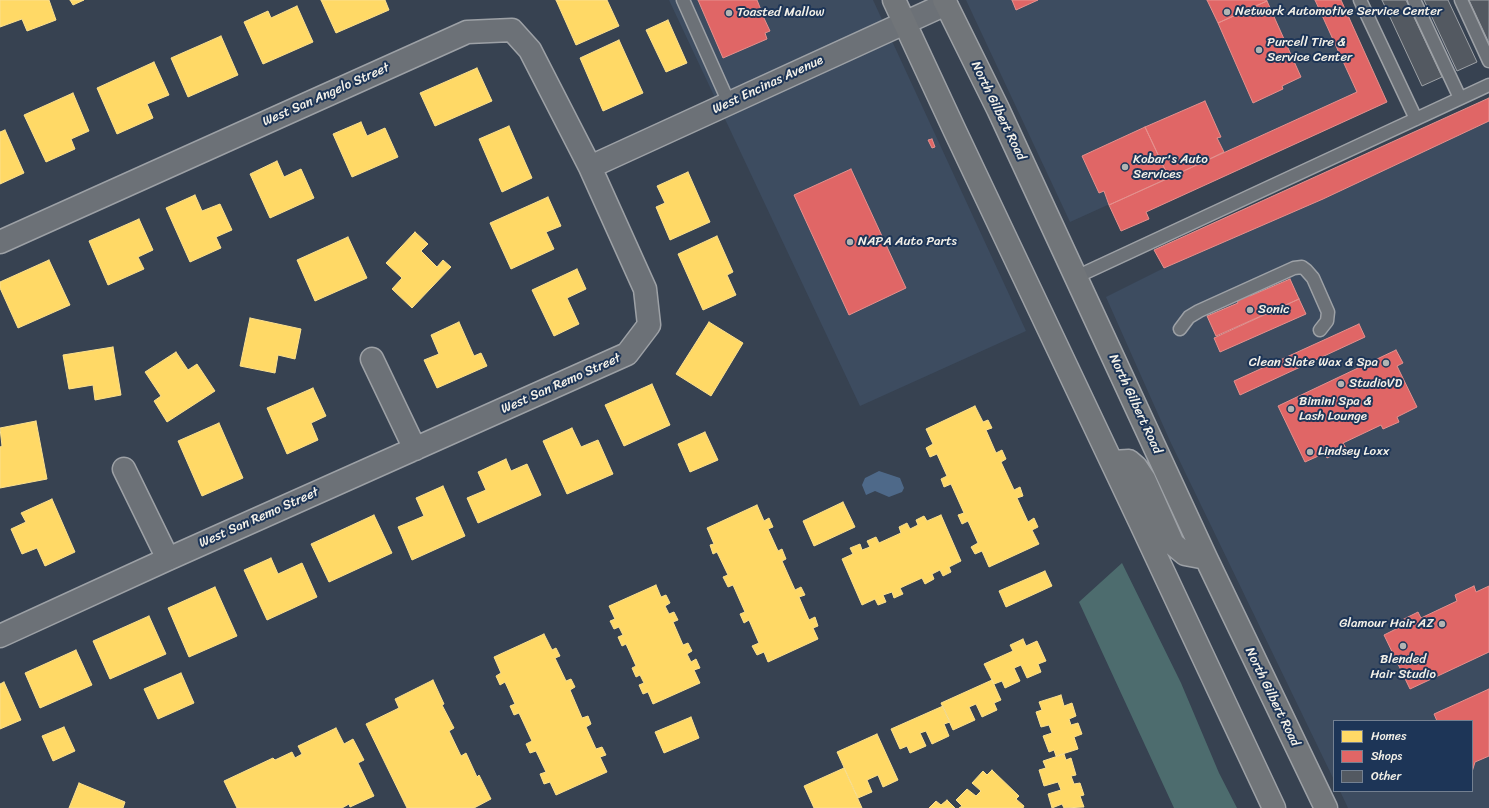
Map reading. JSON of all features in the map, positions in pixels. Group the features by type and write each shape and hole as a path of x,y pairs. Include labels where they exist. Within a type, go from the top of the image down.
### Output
{"main road":[{"path":"894,0 1274,808"},
{"name":"North Gilbert Road","path":"945,2 998,109 1206,558 1326,808"},
{"path":"1112,462 1129,461 1136,467 1144,479 1173,544 1185,554 1206,558"}],"street":[{"name":"West Encinas Avenue","path":"590,167 905,23 945,2"},
{"name":"West San Angelo Street","path":"0,242 466,32 512,30 530,50 590,167"},
{"name":"West San Remo Street","path":"0,636 168,559 627,354 649,325 645,289 590,167"},
{"path":"372,359 416,449"},
{"path":"124,469 168,559"}],"lane":[{"path":"683,0 730,103"},
{"path":"1360,0 1416,119"},
{"path":"1414,0 1460,98"},
{"path":"1461,0 1489,61"},
{"path":"1076,277 1489,85"},
{"path":"1180,329 1189,317 1199,311 1294,268 1302,267 1313,278 1328,312 1327,321 1320,330"}],"shaded area":[{"path":"669,0 873,0 1026,331 860,406"},
{"path":"966,0 1315,0 1357,92 1070,222"},
{"path":"1489,121 1489,808 1348,808 1340,792 1473,792 1473,720 1333,720 1333,778 1170,441 1106,297 1164,268 1323,199"},
{"path":"879,471 900,478 904,488 902,492 889,497 875,491 866,495 862,485 865,478"}],"green space":[{"path":"1122,563 1181,683 1219,773 1237,808 1174,808 1079,602"}],"building: Homes":[{"path":"0,0 49,0 56,20 27,31 22,19 0,27"},
{"path":"70,0 84,0 73,5"},
{"path":"321,0 385,0 389,10 336,33"},
{"path":"556,0 607,0 619,26 576,45"},
{"path":"297,6 313,42 263,64 244,22 268,11 271,18"},
{"path":"668,20 687,63 666,72 646,30"},
{"path":"221,36 238,75 188,97 171,58"},
{"path":"619,40 643,93 603,111 580,58"},
{"path":"154,62 169,95 147,104 153,118 117,134 97,88"},
{"path":"477,68 492,101 435,126 420,93"},
{"path":"73,93 89,131 71,139 75,149 46,162 24,115"},
{"path":"361,122 367,136 385,128 398,157 352,177 333,134"},
{"path":"509,126 532,178 502,192 479,139"},
{"path":"5,130 24,173 0,184 0,132"},
{"path":"277,161 284,177 301,169 314,198 270,218 250,174"},
{"path":"688,172 710,222 670,240 656,207 665,203 657,186"},
{"path":"195,195 202,211 220,204 232,230 216,237 221,248 190,262 166,208"},
{"path":"548,197 561,226 546,232 554,249 511,269 490,223"},
{"path":"139,219 153,250 138,257 144,269 108,285 89,241"},
{"path":"415,232 428,244 421,251 437,267 443,260 451,267 412,308 392,289 402,278 386,263"},
{"path":"717,236 733,272 727,275 736,295 703,310 678,254"},
{"path":"348,237 367,278 315,301 297,260"},
{"path":"49,260 70,305 18,328 0,288 0,282"},
{"path":"577,269 586,289 567,298 579,324 554,336 532,290"},
{"path":"250,318 301,329 295,359 278,355 275,373 240,366"},
{"path":"459,322 474,356 481,353 487,366 437,388 424,360 439,354 431,335"},
{"path":"709,322 743,343 711,396 676,374"},
{"path":"113,347 121,395 95,400 93,385 69,389 63,355"},
{"path":"176,352 188,370 197,364 215,391 167,422 154,401 161,396 145,372"},
{"path":"652,384 670,425 624,446 605,405"},
{"path":"313,388 326,416 311,423 318,440 287,454 267,408"},
{"path":"975,406 983,422 988,420 992,428 986,430 996,453 1002,450 1006,459 1001,462 1014,490 1020,487 1023,496 1017,498 1028,522 1034,518 1038,527 1032,530 1039,544 989,567 982,551 975,554 971,547 978,543 968,521 962,524 958,515 964,513 951,484 944,487 941,479 947,476 937,454 930,457 926,448 933,444 926,429"},
{"path":"36,421 47,479 0,488 0,447 2,446 0,428"},
{"path":"219,423 243,478 202,496 178,441"},
{"path":"572,428 581,447 598,440 613,474 567,494 543,441"},
{"path":"705,432 718,460 690,472 678,444"},
{"path":"506,459 511,471 527,464 541,495 478,523 467,498 486,490 478,472"},
{"path":"443,486 465,536 412,560 398,527 424,516 416,498"},
{"path":"52,499 75,552 45,566 37,548 22,554 11,529 26,522 21,513"},
{"path":"843,502 855,527 814,546 803,521"},
{"path":"757,505 764,521 769,518 773,527 768,529 778,551 782,549 786,559 782,561 795,590 801,587 805,595 799,597 809,620 815,617 818,626 813,628 818,639 768,662 764,652 757,655 752,646 759,643 749,620 744,623 740,614 745,612 733,585 728,587 723,577 728,575 717,552 713,554 710,545 714,544 707,528"},
{"path":"374,515 392,553 329,582 311,544"},
{"path":"941,515 961,561 949,567 951,572 943,576 940,570 932,574 934,579 925,584 922,578 900,588 903,594 894,598 892,592 883,595 886,602 878,605 875,599 862,605 842,559 853,554 850,548 860,544 862,550 870,547 867,541 876,537 879,543 901,533 899,527 907,523 910,529 918,525 916,520 924,516 927,521"},
{"path":"271,558 278,574 302,563 317,597 267,620 244,570"},
{"path":"1045,571 1052,586 1006,607 999,591"},
{"path":"656,585 661,597 666,595 670,603 665,606 669,614 674,612 678,620 673,622 683,645 688,643 692,651 687,654 691,662 696,659 700,668 694,670 700,683 653,704 648,692 643,694 639,685 644,683 640,675 636,677 632,668 636,666 626,644 622,646 618,637 623,635 619,627 614,629 610,621 615,619 609,606"},
{"path":"215,587 237,636 189,657 168,608"},
{"path":"149,616 166,654 110,679 93,641"},
{"path":"544,634 552,650 556,648 560,656 555,658 566,681 571,679 575,687 570,690 582,718 588,716 591,724 586,727 596,749 602,747 606,755 600,757 607,772 556,795 550,782 544,784 540,774 546,772 536,751 530,753 526,744 532,741 519,713 514,715 510,706 515,704 505,682 500,685 496,676 501,673 494,657"},
{"path":"1023,639 1026,646 1037,641 1046,661 1038,664 1041,672 1027,678 1021,665 1014,668 1020,681 1005,688 1002,681 994,684 984,664 1013,651 1010,645"},
{"path":"76,650 92,685 40,708 25,673"},
{"path":"181,673 194,703 158,719 144,689"},
{"path":"433,680 444,704 442,705 454,728 449,731 461,756 466,753 477,777 479,775 491,799 474,808 407,808 366,724 399,708 395,699"},
{"path":"992,680 1001,700 994,703 997,710 982,717 976,704 969,707 975,720 953,730 941,703"},
{"path":"4,682 21,720 0,729 0,684"},
{"path":"1061,695 1064,706 1072,703 1076,716 1069,719 1071,725 1078,723 1082,734 1074,737 1078,749 1056,756 1054,750 1049,752 1043,736 1052,733 1049,725 1041,727 1036,712 1042,710 1039,702"},
{"path":"943,706 950,722 944,724 949,736 932,744 926,731 920,733 926,746 910,753 907,746 900,749 891,729"},
{"path":"691,717 699,738 664,753 655,732"},
{"path":"64,727 75,751 53,761 42,736"},
{"path":"336,728 344,744 353,739 364,760 358,763 374,796 350,807 349,804 342,808 237,808 224,781 273,758 275,760 292,752 295,758 302,754 298,746"},
{"path":"877,734 898,780 883,787 878,775 867,780 872,792 858,798 837,752"},
{"path":"1064,754 1066,760 1071,758 1076,775 1071,776 1074,784 1080,783 1084,795 1080,796 1084,807 1064,808 1062,804 1052,808 1048,794 1061,790 1058,782 1044,786 1039,770 1046,768 1043,761"},
{"path":"844,768 862,808 814,808 804,786"},
{"path":"992,770 1019,796 1016,799 1024,806 1023,808 959,808 962,806 956,800 967,789 976,796 981,791 972,783 983,771 987,775"},
{"path":"79,783 125,802 123,808 69,808"},
{"path":"947,800 955,808 929,808 936,801 941,805"}],"building: Shops":[{"path":"698,0 757,0 761,10 757,11 759,17 763,16 770,31 765,33 767,39 723,58"},
{"path":"1012,0 1038,0 1016,10"},
{"name":"Network Automotive Service Center","path":"1207,0 1266,0 1267,1 1218,23"},
{"path":"1315,0 1341,0 1387,102 1146,212 1149,219 1121,231 1109,205 1357,92"},
{"name":"Purcell Tire & Service Center","path":"1267,1 1301,77 1282,86 1283,89 1253,103 1218,23"},
{"path":"1489,98 1489,121 1323,199 1164,268 1154,250"},
{"path":"1205,101 1221,137 1217,138 1224,152 1169,178 1145,127"},
{"name":"Kobar's Auto Services","path":"1145,127 1169,178 1109,205 1104,191 1099,193 1082,156"},
{"path":"932,139 935,147 932,148 928,140"},
{"name":"NAPA Auto Parts","path":"851,169 906,288 849,315 794,195"},
{"name":"Sonic","path":"1290,279 1299,299 1216,336 1207,316 1238,303 1235,297 1248,291 1250,296"},
{"path":"1299,299 1306,314 1220,352 1214,338"},
{"path":"1359,324 1365,337 1240,395 1234,381"},
{"path":"1396,350 1403,363 1397,366 1417,407 1397,417 1399,422 1383,429 1381,425 1343,443 1346,448 1327,458 1325,453 1305,462 1278,406"},
{"path":"1474,586 1476,592 1489,586 1489,652 1410,689 1384,635 1402,626 1400,621 1418,612 1421,618 1457,601 1455,595"},
{"path":"1489,689 1489,756 1475,762 1473,769 1473,720 1437,720 1434,714"}],"building: Other":[{"path":"1382,0 1406,0 1442,77 1422,86"},
{"path":"1424,0 1448,0 1477,62 1457,71"},
{"path":"1469,0 1489,0 1489,43"}],"place":[{"name":"Network Automotive Service Center","path":"1227,12"},
{"name":"Toasted Mallow","path":"729,13"},
{"name":"Purcell Tire & Service Center","path":"1259,50"},
{"name":"Kobar's Auto Services","path":"1125,167"},
{"name":"NAPA Auto Parts","path":"850,242"},
{"name":"Sonic","path":"1250,310"},
{"name":"Clean Slate Wax & Spa","path":"1386,363"},
{"name":"StudioVD","path":"1341,384"},
{"name":"Bimini Spa & Lash Lounge","path":"1291,409"},
{"name":"Lindsey Loxx","path":"1310,452"},
{"name":"Glamour Hair AZ","path":"1442,624"},
{"name":"Blended Hair Studio","path":"1403,646"}]}
